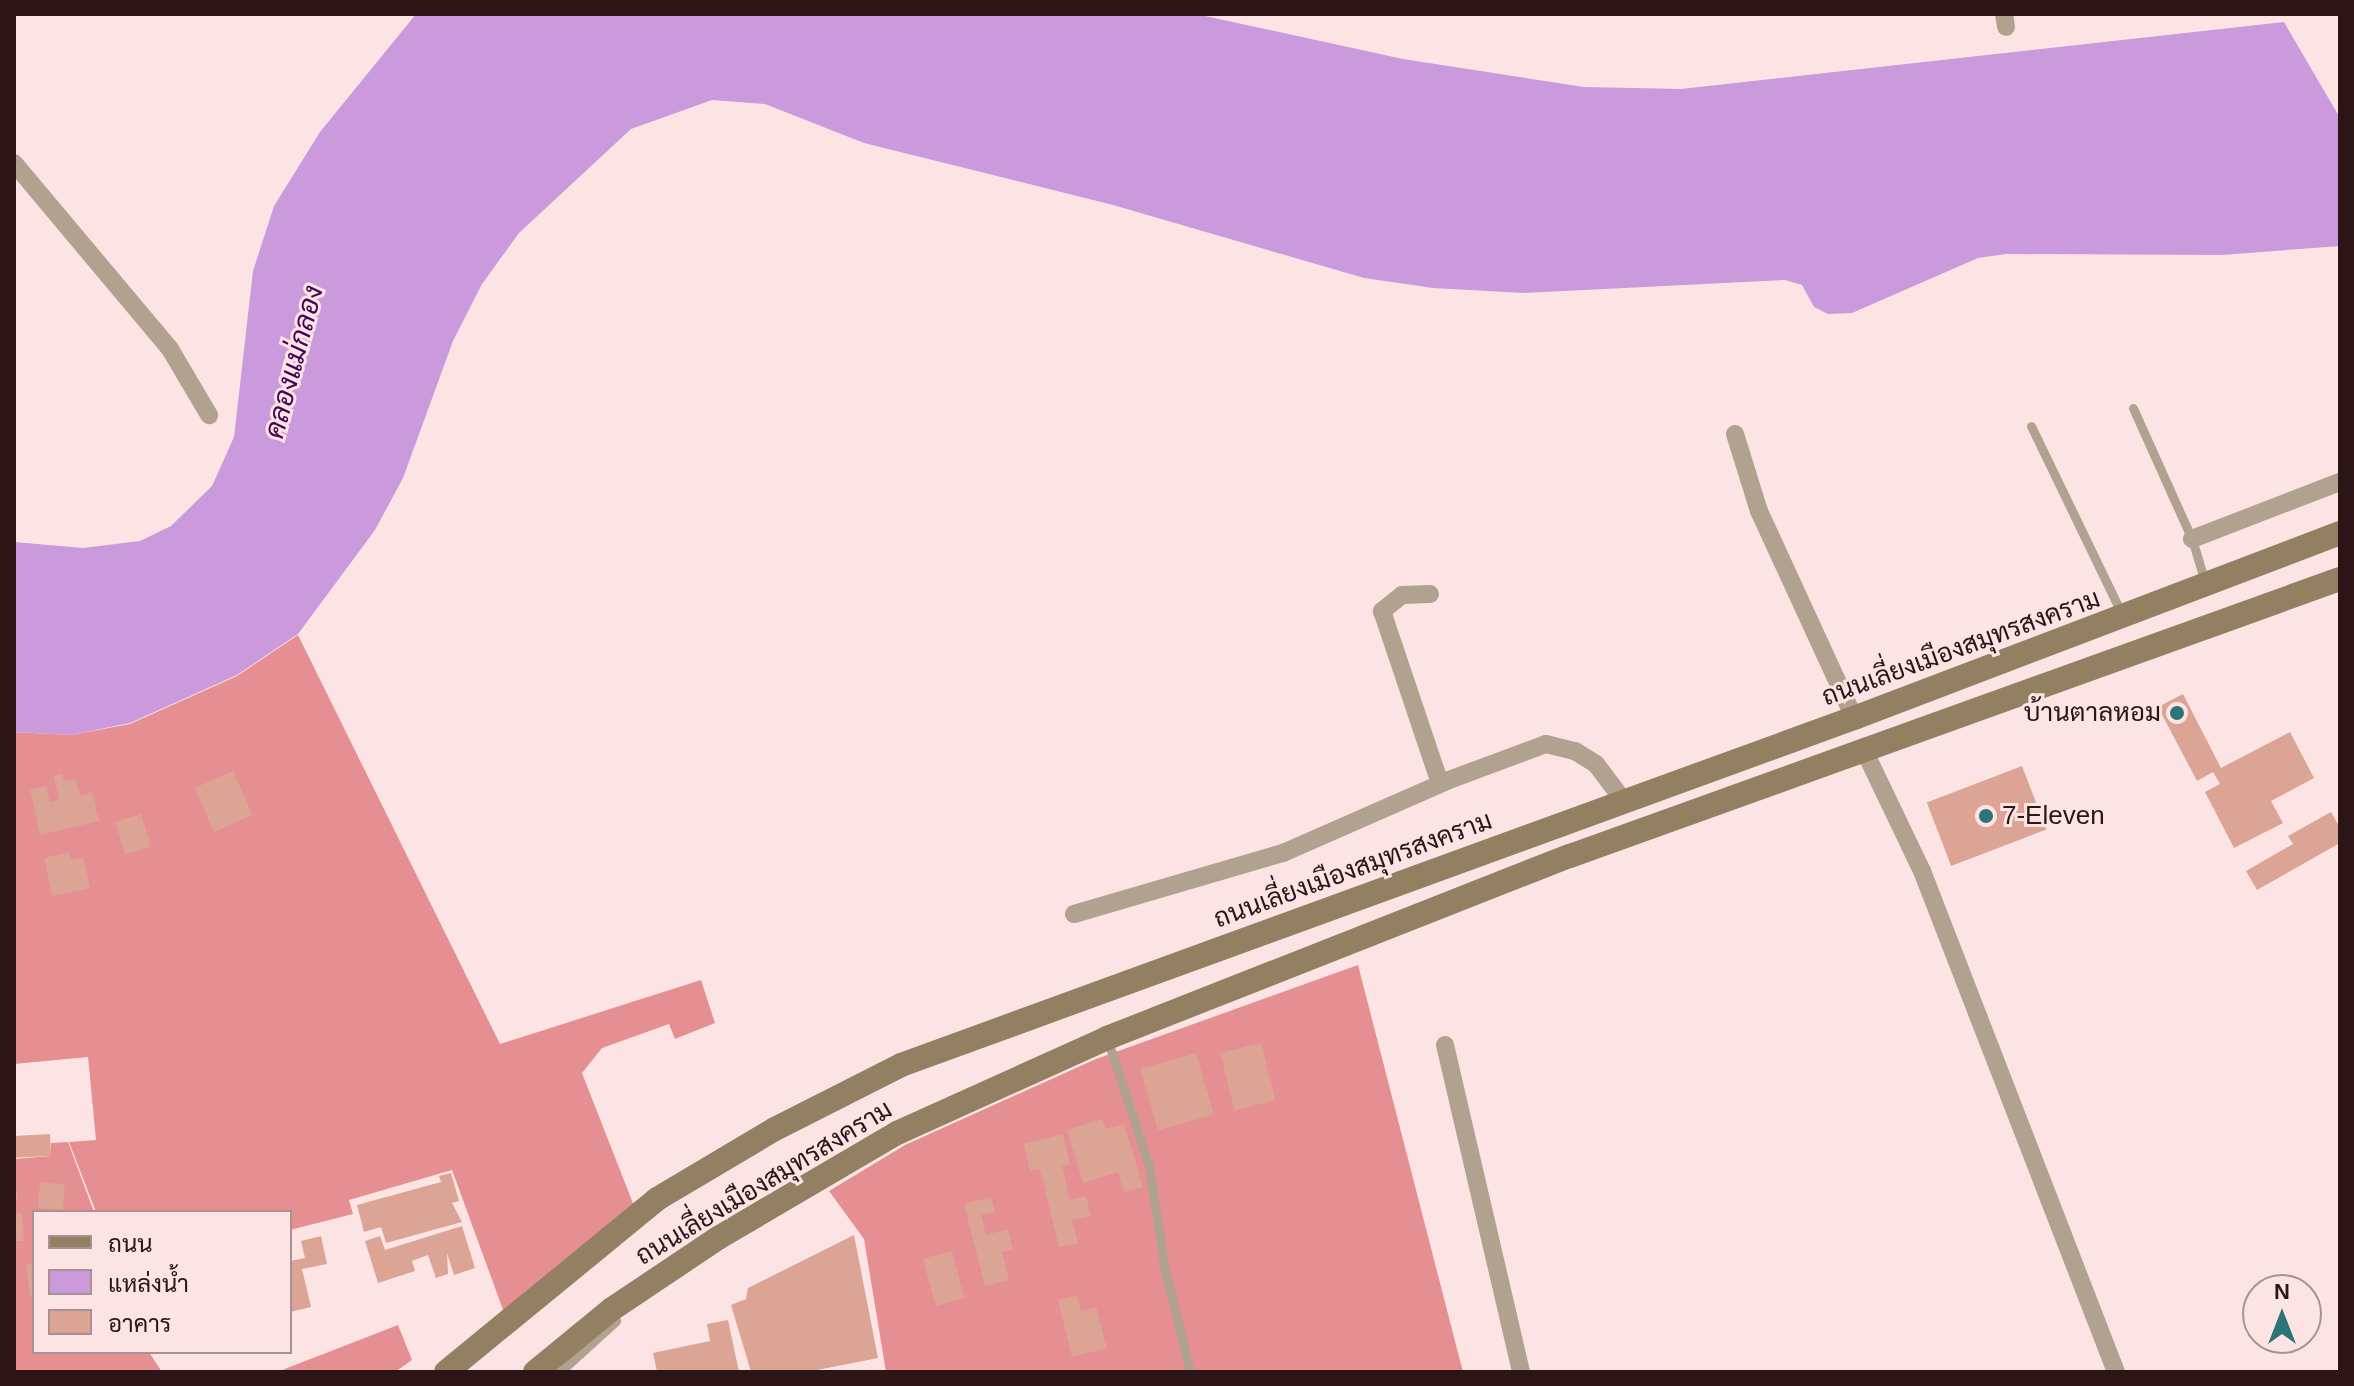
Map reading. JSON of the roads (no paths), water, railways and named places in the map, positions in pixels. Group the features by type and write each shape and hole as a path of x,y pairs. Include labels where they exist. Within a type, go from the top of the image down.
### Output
{"main road":[{"name":"ถนนเลี่ยงเมืองสมุทรสงคราม","path":"446,1372 657,1199 775,1129 901,1065 1854,718 2148,609 2340,533"},
{"name":"ถนนเลี่ยงเมืองสมุทรสงคราม","path":"535,1372 612,1309 718,1238 897,1133 1107,1038 1570,856 2340,579"},
{"path":"2205,585 2193,609 2206,623 2222,622"},
{"path":"2148,609 2168,617 2167,642"}],"street":[{"path":"14,163 170,349 209,415"},
{"path":"1735,434 1759,511 1854,718"},
{"path":"2192,539 2340,482"},
{"path":"1430,594 1402,595 1382,611 1440,783"},
{"path":"1074,914 1283,853 1440,783 1546,744 1575,751 1596,764 1623,800"},
{"path":"1864,750 1922,871 2116,1372"},
{"path":"1445,1045 1521,1372"}],"lane":[{"path":"2133,408 2192,539 2205,585"},
{"path":"2031,426 2124,617"},
{"path":"1107,1038 1149,1166 1165,1270 1190,1372"},
{"path":"560,1372 718,1238"}],"water":[{"name":"คลองแม่กลอง","path":"416,14 1196,14 1403,59 1584,87 1681,89 2284,22 2340,118 2340,246 2222,255 2006,254 1978,258 1852,313 1828,314 1814,307 1802,285 1785,280 1523,293 1433,288 1364,278 1113,205 864,143 765,104 712,100 631,129 519,233 482,284 453,341 403,478 375,530 298,634 237,675 130,723 71,735 14,732 14,542 83,548 140,541 171,526 212,486 234,437 253,271 274,206 320,132"}],"place":[{"name":"บ้านตาลหอม","path":"2177,713"},
{"name":"7-Eleven","path":"1986,816"}]}
